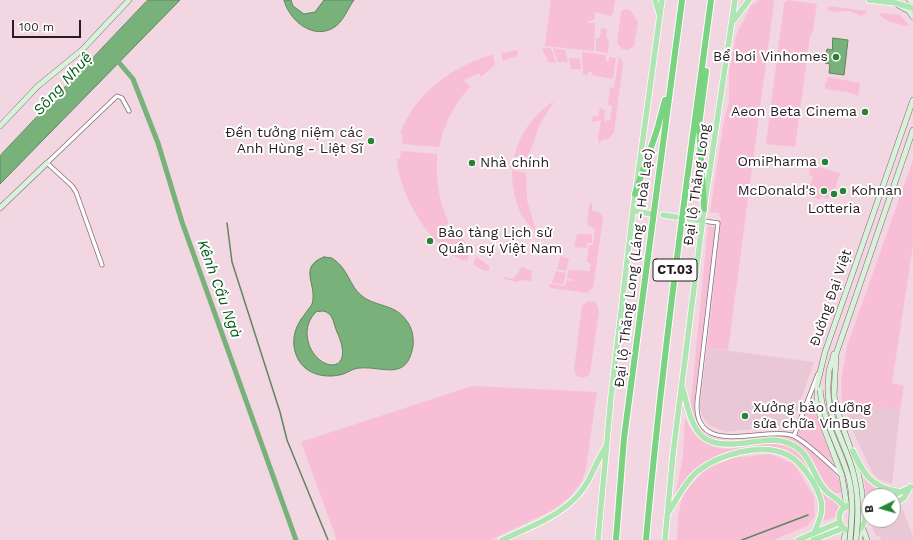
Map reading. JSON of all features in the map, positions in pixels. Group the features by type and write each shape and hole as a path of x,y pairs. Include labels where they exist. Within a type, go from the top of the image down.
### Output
{"highway":[{"name":"Đại lộ Thăng Long (Láng - Hoà Lạc)","path":"616,540 624,438 682,0"},
{"path":"704,209 700,125 712,26 712,0"},
{"name":"CT.03","path":"646,540 659,409 687,174 712,0"},
{"path":"635,194 665,100 670,58 678,23"}],"main road":[{"path":"655,0 660,17"},
{"path":"598,540 606,446 635,194 662,0"},
{"name":"Đại lộ Thăng Long","path":"665,540 666,515 704,209 735,0"},
{"path":"732,22 749,0"},
{"path":"869,0 896,3 913,8"},
{"path":"633,211 652,214"},
{"path":"663,215 676,217"},
{"path":"689,219 703,222"},
{"path":"682,384 689,415 703,437 716,444 725,445 770,440 786,442 794,446 807,457 827,492 846,507"},
{"path":"502,540 555,515 567,506 578,496 588,481 595,464 606,446"},
{"path":"666,515 686,484 699,471 720,459 739,453 769,450 780,452 794,459 805,471 816,487 823,506 814,533"},
{"path":"853,451 860,466 873,483 882,488"},
{"path":"901,492 911,487"},
{"path":"901,500 904,498 911,487"},
{"path":"845,529 840,522 841,514 846,507 856,506 861,509"},
{"path":"800,539 840,522"},
{"path":"814,540 845,529 853,531 861,527"},
{"path":"814,540 820,540"}],"street":[{"path":"0,126 38,86 82,50 129,0"},
{"path":"909,0 913,2"},
{"path":"896,3 909,11 913,16"},
{"path":"0,208 117,96 122,98 129,111"},
{"name":"Đường Đại Việt","path":"846,507 842,476 819,414 817,392 825,352 913,100"},
{"path":"907,117 913,119"},
{"name":"Đường Đại Việt","path":"861,488 853,451 840,419 834,396 835,366 839,344 913,130"},
{"path":"47,163 72,186 76,192 102,265"},
{"path":"703,222 718,223 697,403 698,414 701,422 713,434 726,438 771,433 794,436 842,476"},
{"path":"839,344 829,371 828,386 832,417 856,480 859,510 856,540"},
{"path":"794,436 812,385 821,368"},
{"path":"820,378 820,390 825,417 844,463 850,485 853,506 850,540"},
{"path":"860,540 861,527"},
{"path":"861,528 867,540"},
{"path":"844,540 845,529"}],"shaded area":[{"path":"148,0 180,0 0,184 0,156"},
{"path":"284,0 291,0 293,6 304,14 315,12 324,0 354,0 344,17 336,26 320,32 304,27 297,22 291,15"},
{"path":"551,0 615,0 613,13 611,16 595,12 594,20 588,21 588,23 595,23 594,51 545,46"},
{"path":"760,0 773,0 774,2 728,350 707,348 721,220 719,213 710,212 723,126 729,101 729,72 736,35 751,6"},
{"path":"788,0 817,4 813,31 810,36 795,147 766,144 784,3"},
{"path":"829,6 866,11 867,13 861,16 850,11 835,12 827,10"},
{"path":"624,9 630,10 638,22 634,46 628,50 622,49 617,43 621,12"},
{"path":"879,13 900,15 909,25 906,26 887,20"},
{"path":"601,28 607,29 606,37 609,42 608,53 596,51 596,38 600,38"},
{"name":"Bể bơi Vinhomes","path":"833,38 848,40 844,75 829,73 830,64 825,63 827,49 832,50"},
{"path":"542,48 551,48 556,62 549,63"},
{"path":"553,48 565,50 568,62 558,62"},
{"path":"517,50 517,56 502,61 502,53"},
{"path":"582,52 606,55 606,61 609,61 609,57 616,58 613,79 592,75 592,72 588,72 588,75 583,75"},
{"path":"493,55 495,65 481,77 479,73 464,80 470,87 459,100 450,115 439,147 402,144 403,135 400,134 415,106 425,94 448,75 476,60"},
{"path":"619,57 623,63 614,133 608,139 601,140 600,145 598,139 601,120 592,122 593,116 598,117 600,108 605,110 604,121 610,120 612,106 608,104 610,87 614,88"},
{"path":"569,58 580,59 581,69 571,69"},
{"path":"828,77 860,83 858,96 848,92 825,89 825,83 827,83"},
{"path":"554,101 540,124 528,157 514,157 520,140 528,125 546,106"},
{"path":"401,151 437,154 438,189 442,206 449,223 444,227 459,238 461,237 471,249 467,261 454,255 441,246 430,234 410,204 403,188 399,173 397,159 400,159"},
{"path":"913,160 913,245 892,383 904,386 900,410 842,402 841,381 847,346"},
{"path":"810,165 840,173 832,197 829,196 828,199 821,197 820,199 806,195 808,183 811,183 813,176 809,175"},
{"path":"512,170 526,173 527,200 536,231 524,219 520,212 513,187"},
{"path":"592,202 592,210 600,213 603,218 593,288 587,293 551,288 548,284 565,286 566,280 572,281 572,279 567,278 569,270 590,271 591,264 587,262 589,245 593,245 595,229 587,225 589,206"},
{"path":"708,226 715,228 694,405 696,418 707,435 716,439 727,441 772,436 783,436 794,439 828,466 834,473 841,484 842,489 840,493 835,493 829,488 807,453 801,446 793,441 781,437 769,437 730,443 718,442 707,437 696,426 690,411"},
{"path":"577,234 592,234 592,243 587,243 586,248 574,247"},
{"path":"561,256 569,259 566,271 557,269"},
{"path":"324,257 332,258 338,262 346,272 354,287 362,296 367,300 391,308 402,315 410,326 413,339 410,357 405,364 400,368 393,370 358,368 343,374 330,376 324,376 306,369 298,359 294,347 294,335 298,324 312,304 313,290 310,271 316,261","holes":["316,312 327,312 333,319 342,347 342,358 338,363 331,365 323,362 316,356 310,347 307,334 308,325 314,314"]},
{"path":"476,257 489,266 489,271 482,270 473,264"},
{"path":"522,267 532,271 531,281 521,280 517,282 504,279 504,277 513,279"},
{"path":"556,271 566,273 563,284 552,283"},
{"path":"588,301 596,302 599,311 590,373 586,377 583,377 577,376 574,370 582,306"},
{"path":"707,348 814,362 793,422 788,425 726,432 709,425 702,416 700,406"},
{"path":"472,386 597,392 586,468 582,481 569,498 551,511 490,540 337,540 301,442"},
{"path":"844,402 900,410 892,484 878,479 872,472 852,429"},
{"path":"811,403 833,462 798,435 808,404"},
{"path":"685,419 691,429 702,441 712,446 732,449 763,444 774,444 784,445 799,452 807,461 823,491 840,505 835,517 823,521 825,511 824,502 810,472 795,456 777,448 755,447 738,450 715,457 703,464 678,492 676,492 683,457"},
{"path":"770,454 794,464 814,497 815,516 807,526 774,540 677,540 678,517 683,494 705,469 733,458"},
{"path":"864,478 876,488 865,488"},
{"path":"903,510 913,536 913,540 881,540 880,536 876,537 872,528 901,528 901,511"}],"waterway":[{"name":"Kênh Cầu Ngà","path":"116,59 133,79 158,143 182,222 296,540"},
{"path":"227,223 232,262 280,412 287,440 328,540"},
{"path":"742,540 808,515"}],"place":[{"name":"Bể bơi Vinhomes","path":"836,57"},
{"name":"Aeon Beta Cinema","path":"865,112"},
{"name":"Đền tưởng niệm các Anh Hùng - Liệt Sĩ","path":"371,141"},
{"name":"OmiPharma","path":"825,162"},
{"name":"Nhà chính","path":"472,163"},
{"name":"McDonald's","path":"824,191"},
{"name":"Kohnan","path":"843,191"},
{"name":"Lotteria","path":"834,194"},
{"name":"Bảo tàng Lịch sử Quân sự Việt Nam","path":"430,241"},
{"name":"Xưởng bảo dưỡng sửa chữa VinBus","path":"745,416"}],"water label":[{"name":"Sông Nhuệ","path":"63,84"}]}
